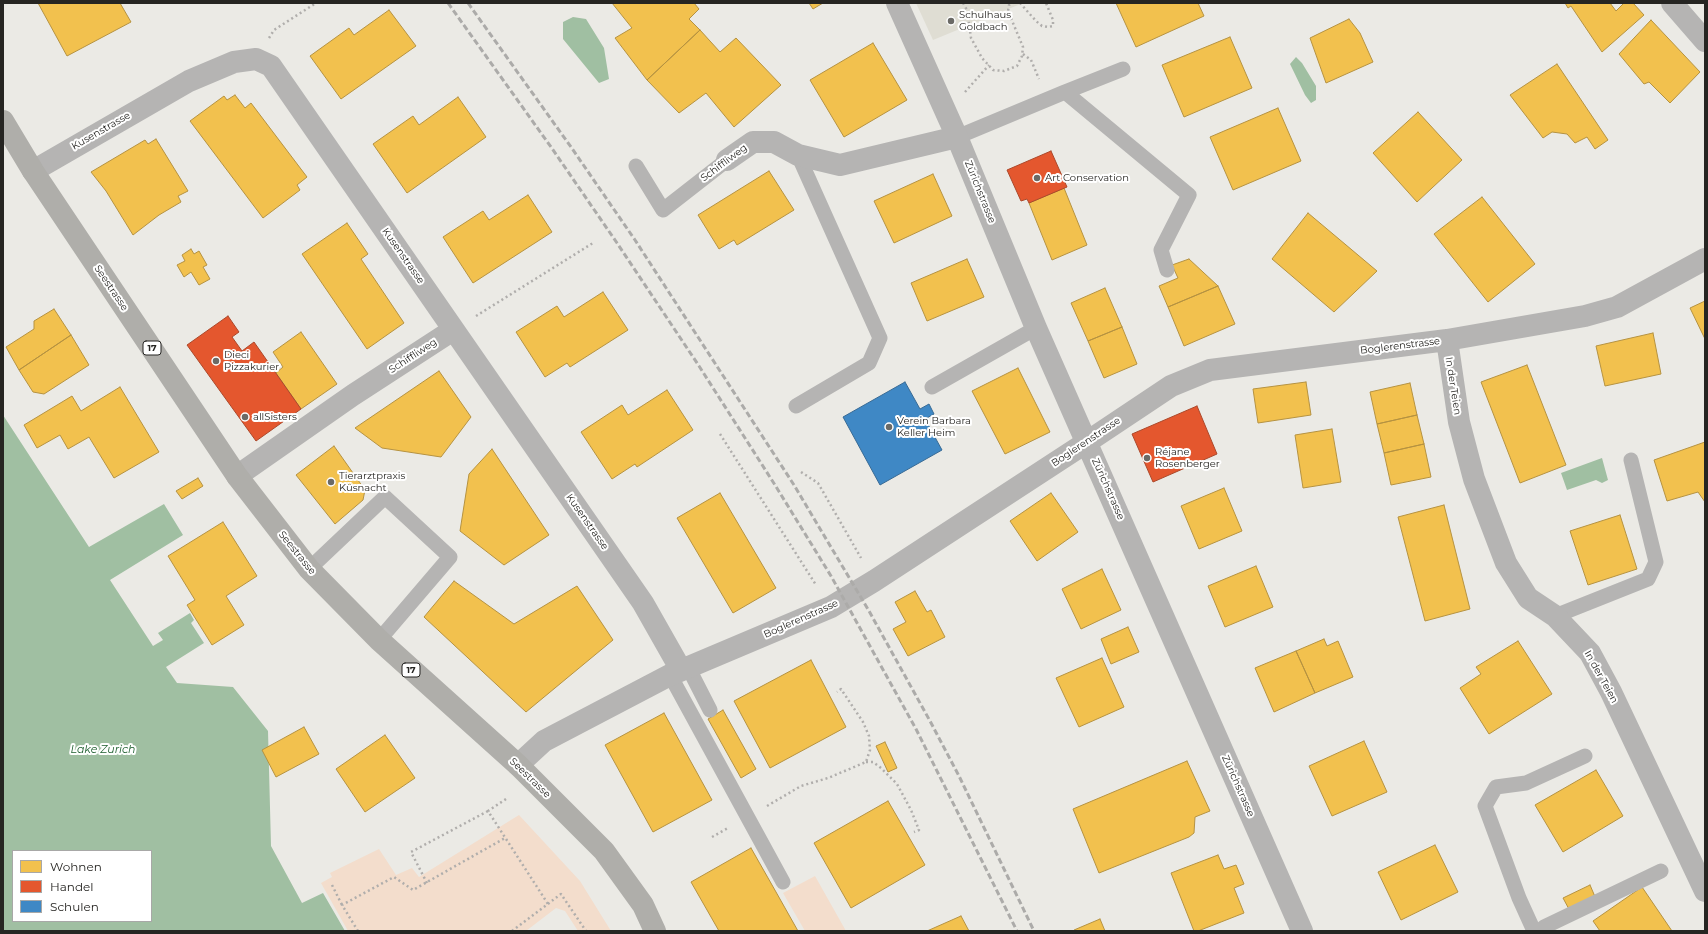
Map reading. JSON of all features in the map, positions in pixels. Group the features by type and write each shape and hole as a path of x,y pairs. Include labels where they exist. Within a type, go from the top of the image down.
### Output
{"main road":[{"name":"Seestrasse","path":"3,120 33,171 237,476 310,569 379,640 518,765 604,851 643,905 655,931"}],"street":[{"name":"Zürichstrasse","path":"896,3 957,137 1036,328 1302,931"},
{"path":"1672,3 1705,41"},
{"name":"Kusenstrasse","path":"33,171 189,81 234,62 256,59 271,66 643,603 680,670"},
{"name":"Schiffliweg","path":"727,160 753,142 774,142 798,155 840,165 957,137"},
{"name":"Boglerenstrasse","path":"518,765 544,741 680,670 831,608 1087,442 1170,386 1210,370 1446,340 1585,316 1617,307 1705,259"},
{"name":"Schiffliweg","path":"237,476 353,395 453,330"},
{"name":"In der Teien","path":"1446,340 1459,422 1474,479 1506,563 1528,598 1555,616 1590,653 1611,692 1705,891"}],"lane":[{"path":"957,137 1123,69"},
{"path":"1065,92 1189,195 1161,250 1167,270"},
{"path":"796,406 869,363 880,338 798,155"},
{"name":"Schiffliweg","path":"636,166 663,210 727,160"},
{"path":"932,387 1036,328"},
{"path":"1555,616 1648,579 1656,562 1631,460"},
{"path":"310,569 385,497 450,557 379,640"},
{"path":"680,670 710,710"},
{"path":"680,670 747,818 783,882"},
{"path":"1534,931 1519,898 1485,806 1496,788 1526,783 1585,756"},
{"path":"1540,931 1544,927 1661,871"}],"path":[{"path":"256,59 274,30 316,3"},
{"path":"963,3 966,10 971,38 982,58 993,70 1004,71 1017,66 1022,56 1023,47 1008,11 1009,4 1013,3"},
{"path":"1020,3 1036,21 1042,26 1048,27 1053,26 1053,20 1046,3"},
{"path":"1022,54 1031,60 1048,100"},
{"path":"944,108 958,98 989,66"},
{"path":"453,330 593,243"},
{"path":"720,434 831,608"},
{"path":"801,472 818,483 874,581"},
{"path":"837,692 841,689 863,722 870,736 870,750 866,762"},
{"path":"712,837 801,786 828,778 866,762 873,762 898,784 919,830 914,832"},
{"path":"427,883 411,852 488,811 506,799"},
{"path":"488,811 548,904"},
{"path":"342,905 394,877 413,890 505,838"},
{"path":"332,885 358,931"},
{"path":"512,931 561,894 586,931"}],"shaded area":[{"name":"Schulhaus Goldbach","path":"916,3 1023,3 933,40"},
{"path":"519,815 580,881 611,931 578,931 565,911 556,908 526,931 348,931 321,883 332,877 330,873 379,849 396,875 412,868 419,877"},
{"path":"815,876 846,931 805,931 783,893"}],"water":[{"path":"573,17 586,19 604,48 609,79 599,83 563,39 563,22"},
{"path":"1296,57 1302,63 1316,86 1316,100 1311,103 1305,95 1290,64"},
{"name":"Lake Zurich","path":"3,415 89,547 164,504 183,535 110,580 153,646 163,640 158,633 190,613 194,620 191,623 204,643 166,667 177,683 233,687 268,731 271,846 302,903 323,893 345,931 3,931"},
{"path":"1602,458 1608,480 1602,483 1596,480 1567,490 1561,473"}],"building: Wohnen":[{"path":"38,3 120,3 131,22 67,56"},
{"path":"612,3 694,3 699,9 689,19 700,30 647,80 615,38 632,28"},
{"path":"809,3 823,3 813,9"},
{"path":"1116,3 1198,3 1204,16 1136,47"},
{"path":"1565,3 1610,3 1616,11 1624,3 1633,3 1644,15 1602,52 1571,6 1568,8"},
{"path":"389,10 416,46 341,99 310,56 349,28 354,35"},
{"path":"1349,19 1360,33 1373,62 1326,83 1310,38"},
{"path":"1651,20 1700,72 1670,103 1649,82 1644,84 1619,54"},
{"path":"700,30 720,52 736,38 781,85 734,127 706,93 679,113 647,80"},
{"path":"1230,37 1252,88 1184,117 1162,65"},
{"path":"873,43 907,100 844,137 810,80"},
{"path":"1557,64 1608,140 1595,149 1587,137 1575,143 1567,134 1552,132 1543,138 1510,95"},
{"path":"235,95 245,108 251,103 307,177 297,185 300,190 263,218 190,121 224,96 227,100"},
{"path":"458,97 486,137 407,193 373,144 413,116 419,125"},
{"path":"1278,108 1301,161 1233,190 1210,137"},
{"path":"1418,112 1462,160 1417,202 1373,153"},
{"path":"156,139 188,191 178,196 181,202 159,215 133,235 106,191 91,172 145,140 148,144"},
{"path":"769,171 794,210 737,245 734,240 719,249 698,215"},
{"path":"933,174 952,216 894,243 874,201"},
{"path":"1064,188 1087,245 1052,260 1029,203"},
{"path":"528,195 552,232 473,283 443,237 483,211 489,220"},
{"path":"1482,197 1535,264 1488,302 1434,234"},
{"path":"1308,213 1377,271 1334,312 1272,259"},
{"path":"347,223 368,254 361,259 404,323 367,349 302,254"},
{"path":"191,249 194,254 199,251 207,265 203,267 210,279 199,285 191,272 184,277 177,265 185,261 182,255"},
{"path":"967,259 984,297 927,321 911,283"},
{"path":"1189,259 1218,286 1168,307 1159,286 1178,278 1172,265"},
{"path":"1218,286 1235,324 1184,346 1168,307"},
{"path":"1105,288 1122,327 1088,341 1071,303"},
{"path":"603,292 628,330 570,367 567,363 545,377 516,332 557,306 564,317"},
{"path":"1705,301 1705,339 1690,308"},
{"path":"54,309 71,335 19,370 6,347 34,329 34,321"},
{"path":"1122,327 1137,364 1104,378 1088,341"},
{"path":"301,332 337,384 301,409 276,373 283,367 273,352"},
{"path":"1653,333 1661,374 1605,386 1596,346"},
{"path":"71,335 89,365 44,394 33,392 19,370"},
{"path":"1527,365 1566,465 1520,483 1481,382"},
{"path":"1018,368 1050,432 1005,454 972,391"},
{"path":"439,371 471,417 441,457 382,448 355,428"},
{"path":"1306,382 1311,415 1258,423 1253,389"},
{"path":"1410,383 1417,415 1377,424 1370,392"},
{"path":"120,387 159,452 114,478 89,437 68,449 60,435 37,448 24,425 72,396 81,411"},
{"path":"667,390 693,430 637,467 635,464 612,479 581,432 622,405 628,415"},
{"path":"1417,415 1424,444 1384,453 1377,424"},
{"path":"1332,429 1341,482 1303,488 1295,435"},
{"path":"1705,442 1705,502 1698,492 1667,501 1654,460"},
{"path":"1424,444 1431,477 1391,485 1384,453"},
{"name":"Tierarztpraxis Küsnacht","path":"334,446 365,490 363,500 335,524 296,475"},
{"path":"492,449 549,535 504,565 460,531 469,474"},
{"path":"198,478 203,486 182,499 176,491"},
{"path":"1224,488 1242,531 1199,549 1181,506"},
{"path":"720,493 776,588 733,613 677,518"},
{"path":"1051,493 1078,532 1037,561 1010,521"},
{"path":"1444,505 1470,609 1425,621 1398,517"},
{"path":"1620,515 1637,569 1588,585 1570,531"},
{"path":"223,522 257,576 226,596 244,625 212,645 187,605 195,600 168,556"},
{"path":"1256,566 1273,607 1225,627 1208,586"},
{"path":"1102,569 1121,610 1081,629 1062,589"},
{"path":"454,581 514,624 577,586 613,640 526,712 424,617"},
{"path":"915,591 927,612 931,610 945,637 908,656 893,629 906,622 895,602"},
{"path":"1128,627 1139,652 1111,664 1101,639"},
{"path":"1324,639 1327,646 1338,641 1353,677 1315,693 1296,651"},
{"path":"1518,641 1552,694 1489,734 1460,688 1481,674 1476,667"},
{"path":"1296,651 1315,693 1274,712 1255,668"},
{"path":"1102,658 1124,707 1079,727 1056,678"},
{"path":"811,660 846,727 770,768 734,701"},
{"path":"723,710 756,769 741,778 708,719"},
{"path":"664,713 712,800 653,832 605,745"},
{"path":"304,727 319,754 276,777 262,750"},
{"path":"385,735 415,778 365,812 336,769"},
{"path":"1364,741 1387,792 1332,816 1309,766"},
{"path":"885,742 897,768 888,772 876,746"},
{"path":"1187,761 1210,811 1195,817 1194,833 1189,837 1099,873 1073,809"},
{"path":"1596,770 1623,816 1563,852 1535,805"},
{"path":"888,801 925,865 851,908 814,843"},
{"path":"1435,845 1458,892 1401,920 1378,872"},
{"path":"751,848 798,931 719,931 691,882"},
{"path":"1218,855 1224,869 1236,865 1244,884 1234,888 1244,913 1198,931 1194,931 1171,873"},
{"path":"1590,885 1596,899 1570,911 1563,898"},
{"path":"1642,887 1672,931 1600,931 1593,921"},
{"path":"961,916 969,931 927,931"},
{"path":"1100,919 1105,931 1074,931 1074,930"}],"building: Handel":[{"name":"Art Conservation","path":"1051,151 1067,187 1029,203 1027,199 1021,201 1007,170"},
{"path":"228,316 239,332 232,337 242,351 254,342 301,409 256,441 187,345"},
{"path":"1197,406 1217,454 1153,482 1132,434"}],"building: Schulen":[{"name":"Verein Barbara Keller Heim","path":"905,382 920,409 929,404 934,414 925,419 942,450 880,485 843,417"}],"railway":[{"path":"448,3 551,147 617,243 699,366 831,576 916,729 1017,931"},
{"path":"468,3 571,147 635,240 794,485 869,611 930,721 959,776 1034,931"}],"place":[{"name":"Schulhaus Goldbach","path":"951,21"},
{"name":"Art Conservation","path":"1037,178"},
{"name":"Dieci Pizzakurier","path":"216,361"},
{"name":"allSisters","path":"245,417"},
{"name":"Verein Barbara Keller Heim","path":"889,427"},
{"name":"Réjane Rosenberger","path":"1147,458"},
{"name":"Tierarztpraxis Küsnacht","path":"331,482"}]}
